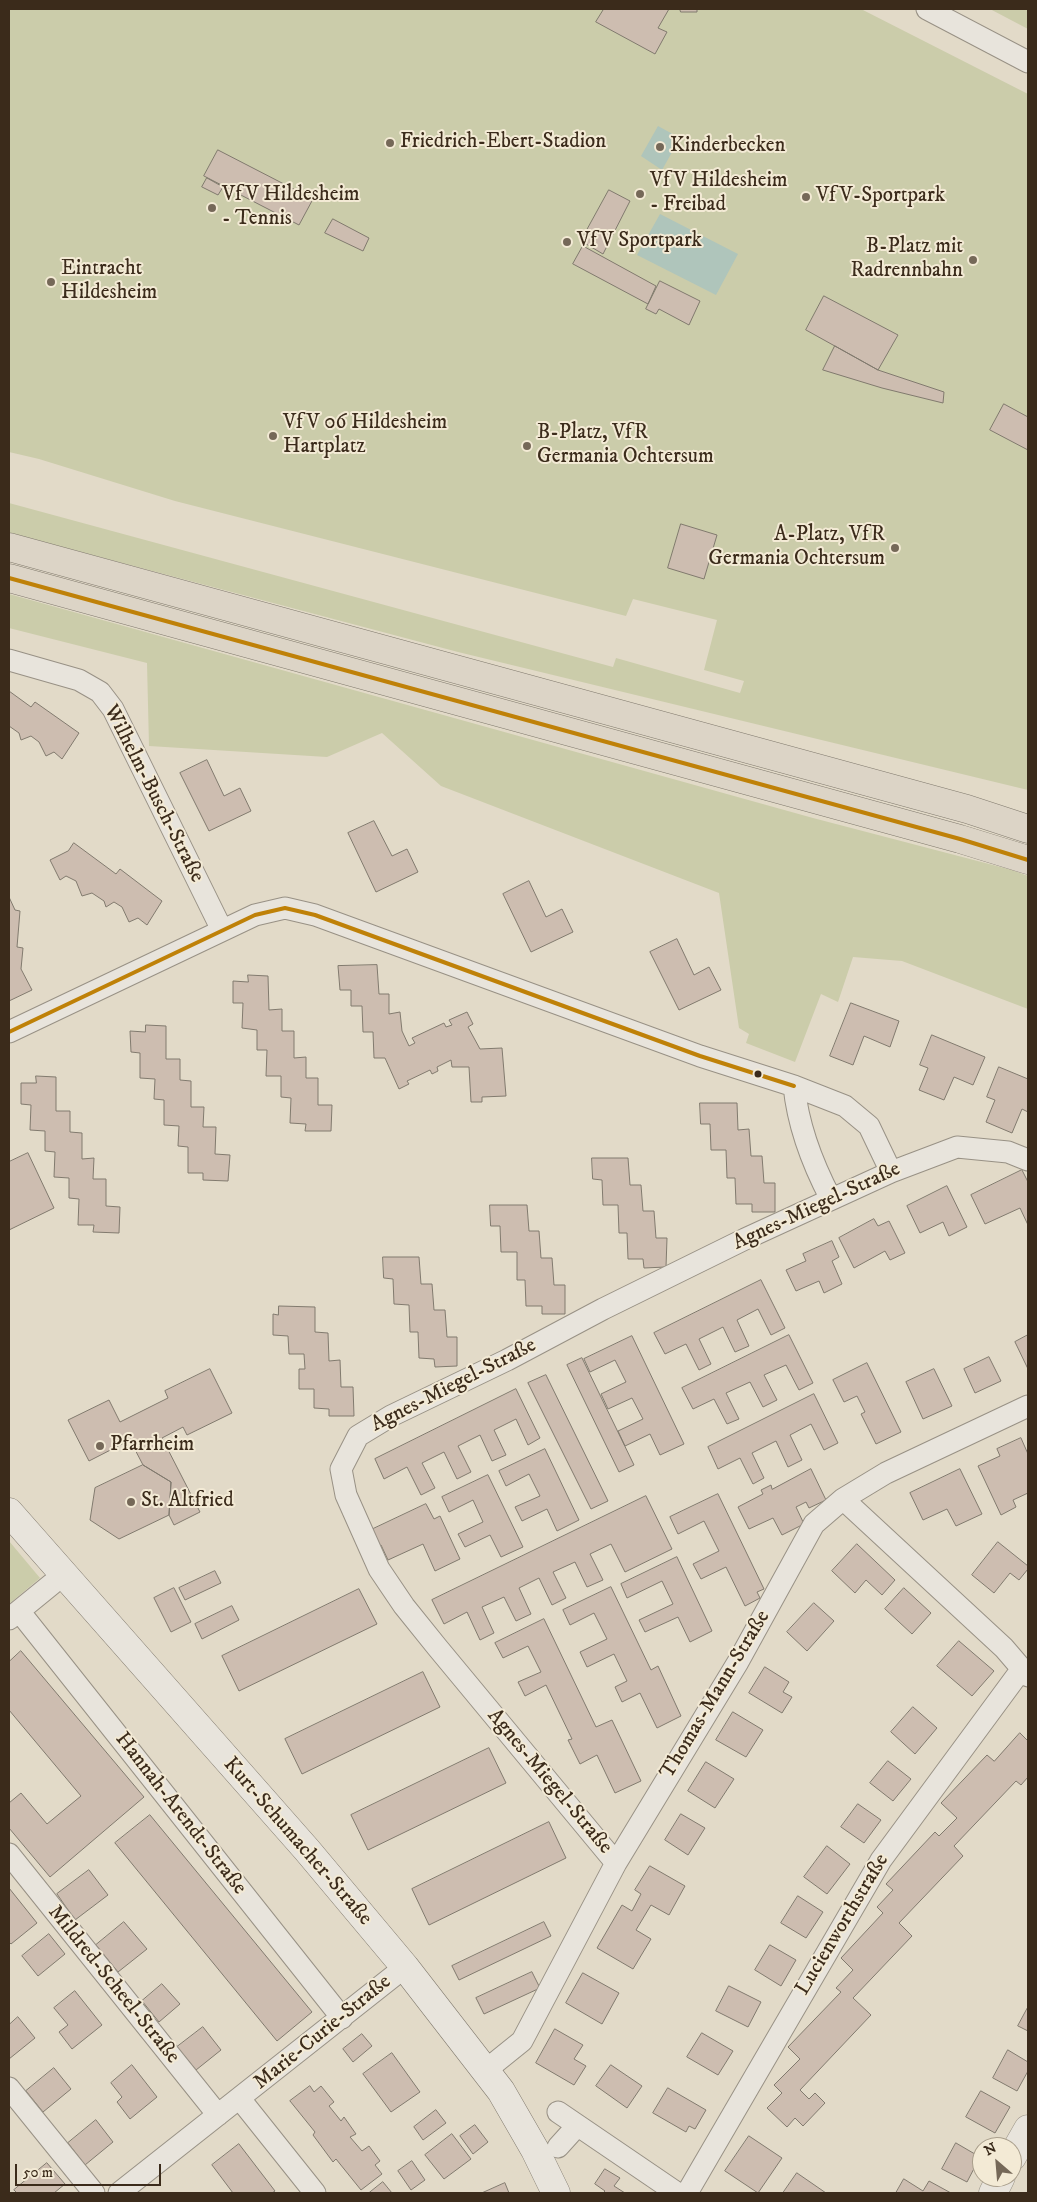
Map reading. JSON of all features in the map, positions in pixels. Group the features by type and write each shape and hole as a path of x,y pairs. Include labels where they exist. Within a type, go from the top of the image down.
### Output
{"highway":[{"path":"9,547 967,809 1028,829"},
{"path":"9,578 960,839 1028,860"},
{"path":"967,809 1028,818"}],"main road":[{"name":"Kurt-Schumacher-Straße","path":"9,1512 307,1850 405,1967 486,2070 535,2150 556,2193"}],"street":[{"path":"927,9 1028,62"},
{"name":"Wilhelm-Busch-Straße","path":"9,660 79,680 100,692 113,709 222,930"},
{"path":"9,1032 255,915 285,908 315,915 700,1056 794,1086 845,1106 869,1126 891,1172"},
{"path":"794,1086 797,1115 817,1172 831,1199"},
{"name":"Agnes-Miegel-Straße","path":"616,1863 404,1606 379,1569 346,1495 341,1469 358,1436 391,1416 507,1360 603,1309 746,1239 891,1172 957,1147 1008,1152 1028,1160"},
{"name":"Thomas-Mann-Straße","path":"486,2070 522,2041 616,1863 738,1662 814,1524 843,1499 886,1473 1028,1406"},
{"name":"Lucienworthstraße","path":"687,2193 880,1860 1025,1673 1004,1648 843,1499"},
{"path":"14,1615 63,1575"},
{"name":"Hannah-Arendt-Straße","path":"14,1615 342,2018"},
{"name":"Mildred-Scheel-Straße","path":"9,1854 218,2115"},
{"name":"Marie-Curie-Straße","path":"119,2193 405,1967"},
{"path":"9,2088 94,2193"},
{"name":"Marie-Curie-Straße","path":"240,2099 315,2193"},
{"path":"558,2112 677,2193"},
{"path":"558,2147 577,2126"}],"green space":[{"name":"VfV Sportpark","path":"9,9 861,9 1028,94 1028,790 458,652 9,533 9,503 613,667 616,658 740,693 744,681 704,670 717,620 633,599 626,616 175,501 39,459 9,452"},
{"path":"990,9 1028,9 1028,29"},
{"path":"9,594 813,818 1012,870 1028,876 1028,1009 902,961 853,957 838,1002 821,994 795,1062 746,1043 749,1034 739,1028 719,893 441,786 382,733 327,757 149,746 147,663 9,628"},
{"path":"9,1541 40,1578 9,1604"}],"shaded area":[{"name":"Kinderbecken","path":"658,126 680,138 662,170 641,156"},
{"path":"660,214 738,254 716,295 637,255"}],"building":[{"path":"604,9 669,9 658,28 667,32 655,54 596,22"},
{"path":"680,9 697,9 697,12 681,12"},
{"path":"218,150 313,199 299,225 204,176"},
{"name":"VfV Hildesheim - Tennis","path":"207,178 223,187 218,195 202,187"},
{"path":"609,190 630,201 603,254 581,241"},
{"path":"333,219 369,238 363,251 325,233"},
{"path":"583,246 656,286 648,304 573,264"},
{"path":"660,281 700,301 689,325 659,309 656,314 646,309"},
{"path":"824,296 898,335 878,370 806,330"},
{"path":"835,346 878,370 944,392 943,403 882,388 823,370"},
{"path":"1004,404 1028,417 1028,450 990,430"},
{"path":"681,524 717,535 704,579 668,568"},
{"path":"9,691 31,707 35,702 79,733 62,759 54,752 46,756 39,742 31,736 21,740 19,733 9,726"},
{"path":"207,760 224,796 240,788 251,811 209,831 180,773"},
{"path":"374,821 392,856 407,849 418,872 376,892 348,833"},
{"path":"74,843 116,874 120,869 162,901 147,925 138,918 129,922 122,907 114,902 106,907 104,901 92,893 82,896 76,881 66,876 60,880 50,860 68,851"},
{"path":"529,881 546,917 562,909 573,932 531,952 503,894"},
{"path":"9,897 15,910 20,911 17,947 23,948 21,969 32,990 9,1001"},
{"path":"677,939 694,975 709,967 721,990 679,1010 650,952"},
{"path":"377,965 379,994 389,994 389,1014 400,1012 402,1031 409,1046 415,1043 412,1038 444,1023 446,1027 452,1025 449,1020 467,1012 473,1024 468,1027 480,1049 502,1048 506,1096 482,1097 482,1102 471,1102 469,1067 452,1067 451,1060 437,1067 438,1071 432,1074 430,1070 407,1081 409,1084 399,1089 385,1058 374,1058 373,1032 363,1032 362,1006 351,1006 351,990 340,990 338,966"},
{"path":"248,975 268,976 269,1010 282,1009 282,1031 294,1031 294,1058 306,1057 306,1078 318,1078 318,1105 332,1105 331,1131 305,1131 306,1124 290,1123 291,1098 281,1097 281,1076 266,1076 267,1050 257,1050 257,1030 242,1028 243,1003 233,1003 233,981 248,982"},
{"path":"851,1003 899,1021 890,1047 864,1036 853,1065 830,1056"},
{"path":"146,1025 166,1026 166,1059 180,1059 180,1080 191,1081 191,1107 204,1107 203,1127 216,1127 215,1154 230,1155 228,1181 203,1180 203,1173 188,1173 188,1147 178,1146 179,1126 164,1125 164,1100 154,1099 155,1079 140,1078 140,1053 131,1052 130,1031 145,1032"},
{"path":"932,1035 985,1057 973,1085 954,1077 944,1100 919,1090 928,1068 920,1065"},
{"path":"999,1067 1028,1079 1028,1112 1022,1109 1012,1133 986,1122 995,1100 987,1097"},
{"path":"36,1076 56,1077 56,1111 70,1111 70,1132 82,1133 82,1159 94,1158 93,1179 106,1179 106,1206 120,1207 119,1233 93,1232 94,1225 78,1225 79,1199 69,1198 69,1178 54,1177 55,1152 45,1151 45,1131 30,1130 31,1105 21,1104 21,1083 36,1083"},
{"path":"700,1103 737,1103 738,1130 749,1129 751,1156 762,1156 764,1183 775,1183 775,1212 752,1212 752,1204 736,1204 735,1178 727,1178 726,1150 711,1150 710,1124 701,1124"},
{"path":"28,1153 54,1208 9,1230 9,1162"},
{"path":"592,1158 628,1158 630,1185 641,1185 643,1211 654,1211 656,1238 667,1238 666,1267 644,1268 643,1259 628,1259 627,1233 619,1233 618,1205 603,1205 602,1180 593,1179"},
{"path":"1022,1170 1028,1182 1028,1225 1020,1208 985,1224 971,1195"},
{"path":"947,1186 967,1227 949,1236 943,1222 920,1233 907,1206"},
{"path":"490,1205 527,1205 529,1231 539,1231 541,1258 552,1258 554,1285 565,1285 565,1314 542,1314 542,1306 526,1306 525,1280 517,1280 517,1252 501,1252 500,1226 491,1226"},
{"path":"874,1219 878,1226 889,1221 905,1253 890,1260 885,1251 854,1268 839,1238"},
{"path":"832,1241 839,1257 832,1261 842,1284 824,1293 819,1281 796,1291 786,1270 806,1261 803,1254"},
{"path":"383,1257 419,1257 421,1284 432,1284 434,1310 445,1310 447,1337 457,1337 457,1366 435,1367 434,1359 419,1358 418,1332 410,1332 409,1305 394,1304 393,1279 384,1278"},
{"path":"761,1280 785,1328 771,1335 758,1309 737,1320 749,1346 735,1352 723,1327 699,1339 711,1364 699,1370 686,1344 665,1354 654,1333"},
{"path":"279,1306 315,1307 315,1332 328,1333 329,1361 340,1360 341,1387 353,1387 354,1416 329,1416 329,1409 314,1408 314,1389 299,1389 299,1369 305,1369 304,1354 289,1354 288,1336 273,1335 273,1314 278,1315"},
{"path":"789,1335 813,1383 799,1390 786,1365 764,1375 777,1400 763,1407 750,1382 726,1393 739,1419 727,1424 714,1399 693,1409 682,1388"},
{"path":"1028,1335 1028,1369 1015,1342"},
{"path":"632,1336 684,1444 660,1455 650,1434 625,1446 618,1431 643,1419 632,1398 608,1409 601,1394 626,1382 615,1360 590,1372 584,1359"},
{"path":"989,1357 1001,1381 975,1393 964,1369"},
{"path":"582,1358 634,1465 619,1472 567,1365"},
{"path":"867,1363 901,1432 876,1444 861,1414 865,1412 857,1396 844,1402 833,1380"},
{"name":"Pfarrheim","path":"210,1369 232,1413 187,1435 183,1427 162,1438 200,1512 174,1525 169,1515 171,1482 143,1465 130,1440 89,1461 68,1420 109,1400 120,1422 168,1398 165,1391"},
{"path":"934,1369 952,1406 923,1419 906,1382"},
{"path":"546,1375 608,1501 591,1509 528,1383"},
{"path":"516,1389 540,1438 528,1445 516,1419 494,1430 506,1455 492,1461 480,1435 458,1446 471,1472 457,1479 444,1452 422,1463 435,1488 421,1495 407,1467 384,1479 375,1459"},
{"path":"814,1394 838,1443 824,1450 811,1424 790,1435 802,1460 788,1467 776,1441 752,1453 764,1478 753,1484 740,1458 718,1469 708,1447"},
{"path":"1021,1438 1028,1454 1028,1493 1013,1500 1016,1507 1001,1515 978,1466 1000,1456 997,1449"},
{"path":"545,1449 579,1520 557,1531 547,1509 522,1521 515,1507 540,1496 529,1474 506,1486 499,1471"},
{"name":"St. Altfried","path":"143,1465 171,1482 169,1515 119,1539 90,1520 95,1488"},
{"path":"811,1469 826,1500 809,1508 806,1502 796,1507 804,1524 782,1535 773,1518 749,1529 738,1507 763,1494 761,1490 771,1485 772,1489"},
{"path":"960,1469 982,1514 956,1526 947,1509 923,1520 910,1493"},
{"path":"488,1475 523,1547 501,1557 490,1535 465,1547 458,1534 483,1522 473,1500 449,1512 442,1497"},
{"path":"718,1494 764,1589 757,1592 760,1598 745,1606 726,1567 701,1579 693,1564 719,1551 704,1521 678,1534 670,1517"},
{"path":"646,1496 672,1549 625,1572 611,1544 590,1554 603,1580 587,1587 575,1562 553,1572 566,1598 552,1605 539,1578 519,1588 531,1614 516,1621 504,1597 482,1607 494,1633 480,1640 467,1612 444,1624 432,1600"},
{"path":"426,1504 434,1519 440,1516 460,1559 435,1571 423,1544 388,1560 381,1545 378,1547 371,1530"},
{"path":"998,1542 1028,1566 1028,1569 1019,1580 1010,1573 994,1593 972,1575"},
{"path":"857,1544 895,1580 882,1595 866,1580 855,1593 832,1571"},
{"path":"677,1557 712,1631 690,1642 678,1617 645,1632 639,1620 673,1604 662,1581 627,1598 621,1584"},
{"path":"215,1571 221,1583 185,1600 179,1588"},
{"path":"611,1587 651,1670 658,1666 681,1716 657,1728 640,1693 622,1702 615,1687 627,1681 614,1654 587,1667 580,1652 607,1639 594,1613 570,1625 563,1610"},
{"path":"174,1588 191,1622 171,1632 154,1598"},
{"path":"904,1588 931,1613 912,1634 885,1609"},
{"path":"359,1589 377,1624 239,1691 222,1656"},
{"path":"814,1603 834,1621 807,1651 787,1632"},
{"path":"232,1606 239,1620 202,1639 195,1624"},
{"path":"544,1619 596,1727 612,1720 641,1781 615,1793 597,1755 580,1764 568,1740 572,1739 546,1685 525,1696 518,1682 541,1672 528,1646 503,1658 495,1643"},
{"path":"959,1641 994,1671 972,1696 937,1666"},
{"path":"21,1651 144,1797 50,1877 9,1828 9,1803 21,1793 47,1824 81,1796 9,1710 9,1662"},
{"path":"765,1667 789,1682 783,1692 792,1697 782,1713 749,1693"},
{"path":"423,1672 440,1707 302,1774 285,1739"},
{"path":"913,1707 937,1728 915,1754 891,1732"},
{"path":"733,1712 763,1730 746,1757 716,1740"},
{"path":"1020,1733 1028,1741 1028,1777 1021,1785 1016,1781 954,1846 963,1856 899,1923 912,1936 853,1998 871,2015 800,2090 809,2099 815,2093 825,2103 803,2126 795,2118 787,2127 767,2108 782,2093 774,2085 800,2059 788,2047 841,1992 836,1988 853,1970 841,1958 883,1913 877,1907 893,1890 886,1884 935,1832 939,1836 957,1818 941,1803 987,1755 994,1761"},
{"path":"489,1748 506,1783 368,1850 351,1815"},
{"path":"888,1761 911,1779 893,1801 870,1783"},
{"path":"706,1762 734,1779 715,1808 688,1791"},
{"path":"858,1804 881,1820 864,1843 841,1827"},
{"path":"681,1814 705,1828 688,1855 665,1840"},
{"path":"150,1815 312,2012 277,2041 115,1843"},
{"path":"549,1822 566,1858 429,1925 412,1889"},
{"path":"827,1846 850,1864 827,1894 804,1877"},
{"path":"650,1866 685,1886 669,1915 651,1905 636,1930 651,1939 633,1969 597,1948 622,1905 632,1911 641,1894 635,1890"},
{"path":"89,1870 108,1895 75,1920 57,1894"},
{"path":"9,1888 37,1923 11,1944 9,1942"},
{"path":"798,1896 823,1912 806,1938 781,1923"},
{"path":"124,1922 147,1949 118,1972 96,1945"},
{"path":"544,1922 551,1936 459,1980 452,1966"},
{"path":"49,1934 65,1954 38,1976 22,1956"},
{"path":"770,1945 796,1960 781,1986 755,1970"},
{"path":"532,1972 540,1988 484,2014 476,1998"},
{"path":"583,1973 619,1993 602,2024 566,2003"},
{"path":"162,1984 180,2004 159,2022 142,2001"},
{"path":"729,1986 761,2002 748,2027 716,2011"},
{"path":"75,1991 102,2025 72,2049 59,2032 68,2025 54,2008"},
{"path":"1028,2007 1028,2031 1018,2026"},
{"path":"18,2017 35,2038 9,2059 9,2025"},
{"path":"203,2027 221,2050 196,2070 177,2047"},
{"path":"555,2029 583,2045 574,2059 586,2066 574,2085 536,2063"},
{"path":"702,2033 733,2051 718,2075 687,2057"},
{"path":"362,2034 372,2046 353,2062 343,2049"},
{"path":"1008,2050 1028,2062 1028,2071 1017,2091 993,2078"},
{"path":"392,2053 420,2092 391,2112 363,2074"},
{"path":"132,2065 157,2097 130,2119 117,2102 122,2097 111,2083"},
{"path":"611,2065 642,2086 627,2108 596,2086"},
{"path":"54,2068 71,2089 43,2112 26,2091"},
{"path":"310,2086 314,2092 321,2086 334,2102 329,2106 341,2121 344,2117 356,2134 350,2137 362,2151 369,2146 380,2161 375,2165 382,2174 361,2190 336,2159 333,2162 313,2135 315,2132 290,2101"},
{"path":"668,2088 706,2110 695,2129 689,2126 686,2132 653,2113"},
{"path":"981,2091 1010,2107 995,2133 966,2117"},
{"path":"436,2110 446,2123 423,2140 414,2127"},
{"path":"96,2120 113,2142 85,2165 68,2143"},
{"path":"475,2125 488,2142 473,2154 460,2136"},
{"path":"452,2134 471,2159 444,2179 425,2155"},
{"path":"749,2136 782,2158 758,2193 725,2171"},
{"path":"956,2143 972,2152 972,2172 967,2182 942,2169"},
{"path":"239,2144 275,2191 272,2193 233,2193 212,2165"},
{"path":"412,2161 425,2180 411,2190 398,2171"},
{"path":"47,2163 65,2184 54,2193 17,2193 14,2190"},
{"path":"605,2169 620,2178 614,2186 625,2193 603,2193 605,2191 595,2184"},
{"path":"797,2173 826,2193 783,2193"},
{"path":"904,2179 923,2191 929,2181 951,2193 896,2193"},
{"path":"383,2182 392,2193 369,2193"},
{"path":"505,2183 509,2193 482,2193"}],"transit line":[{"path":"9,578 960,839 1028,860"},
{"path":"9,1032 255,915 285,908 315,915 700,1056 794,1086"}],"place":[{"name":"Friedrich-Ebert-Stadion","path":"390,143"},
{"name":"Kinderbecken","path":"660,147"},
{"name":"VfV Hildesheim - Freibad","path":"640,194"},
{"name":"VfV-Sportpark","path":"806,197"},
{"name":"VfV Hildesheim - Tennis","path":"212,208"},
{"name":"VfV Sportpark","path":"567,242"},
{"name":"B-Platz mit Radrennbahn","path":"973,260"},
{"name":"Eintracht Hildesheim","path":"51,282"},
{"name":"VfV 06 Hildesheim Hartplatz","path":"273,436"},
{"name":"B-Platz, VfR Germania Ochtersum","path":"527,446"},
{"name":"A-Platz, VfR Germania Ochtersum","path":"895,548"},
{"name":"Pfarrheim","path":"100,1446"},
{"name":"St. Altfried","path":"131,1502"}]}
